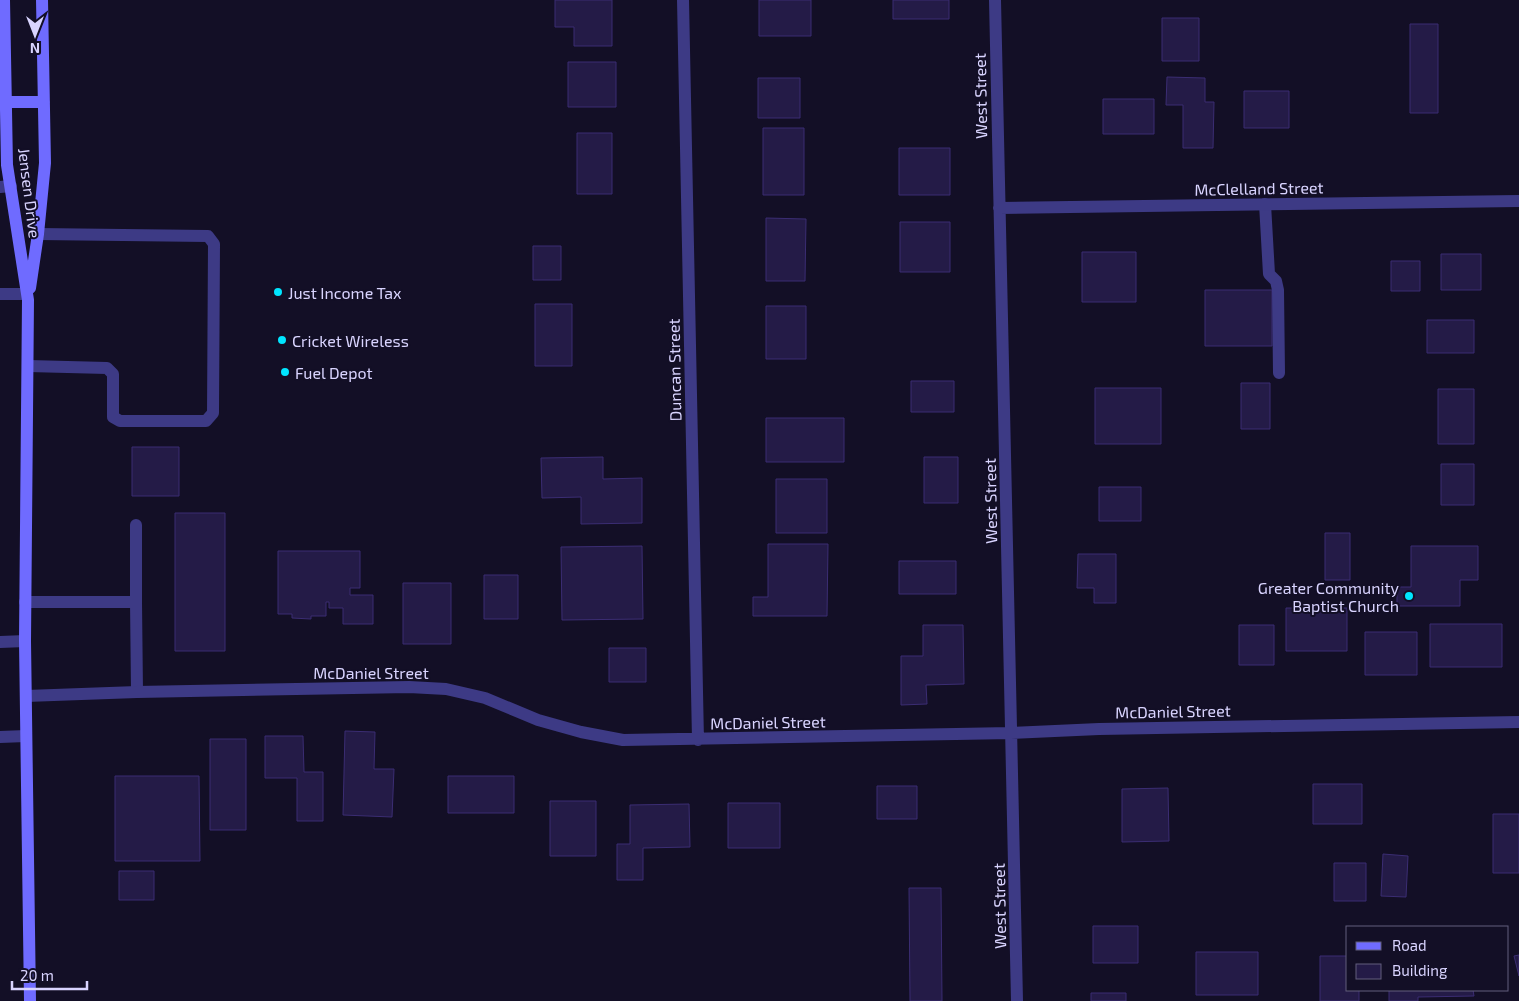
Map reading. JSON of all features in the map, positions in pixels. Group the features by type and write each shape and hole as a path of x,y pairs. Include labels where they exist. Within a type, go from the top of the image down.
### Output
{"main road":[{"name":"Jensen Drive","path":"4,0 7,164 5,187 28,297"},
{"name":"Jensen Drive","path":"30,1001 25,641 28,297 38,234 45,163 42,0"},
{"path":"6,102 44,102"}],"street":[{"name":"Duncan Street","path":"683,0 698,740"},
{"name":"West Street","path":"995,0 1018,1001"},
{"name":"McClelland Street","path":"999,208 1519,202"},
{"path":"1266,204 1269,274 1276,281 1278,290 1279,373"},
{"path":"28,366 107,368 113,374 113,417 120,421 206,420 213,414 214,244 208,236 38,234"},
{"path":"0,294 28,297"},
{"path":"136,525 137,692"},
{"path":"25,602 136,602"},
{"path":"0,642 25,641"},
{"name":"McDaniel Street","path":"26,696 409,686 446,689 485,698 538,720 581,732 623,740 698,740 1011,733 1099,729 1519,722"},
{"path":"0,737 26,736"}],"building":[{"path":"555,0 612,0 612,46 574,46 574,27 555,27"},
{"path":"759,0 811,0 811,36 759,36"},
{"path":"893,0 949,0 949,19 893,19"},
{"path":"1162,18 1199,18 1199,61 1162,61"},
{"path":"1410,24 1438,24 1438,113 1410,113"},
{"path":"568,62 616,62 616,107 568,107"},
{"path":"1167,77 1205,78 1205,102 1214,102 1213,148 1183,148 1183,105 1166,105"},
{"path":"758,78 800,78 800,118 758,118"},
{"path":"1244,91 1289,91 1289,128 1244,128"},
{"path":"1103,99 1154,99 1154,134 1103,134"},
{"path":"763,128 804,128 804,195 763,195"},
{"path":"577,133 612,133 612,194 577,194"},
{"path":"899,148 950,148 950,195 899,195"},
{"path":"766,218 806,219 805,281 766,281"},
{"path":"900,222 950,222 950,272 900,272"},
{"path":"533,246 561,246 561,280 533,280"},
{"path":"1082,252 1136,252 1136,302 1082,302"},
{"path":"1441,254 1481,254 1481,290 1441,290"},
{"path":"1391,261 1420,261 1420,291 1391,291"},
{"path":"1205,290 1272,290 1272,346 1205,346"},
{"path":"535,304 572,304 572,366 535,366"},
{"path":"766,306 806,306 806,359 766,359"},
{"path":"1427,320 1474,320 1474,353 1427,353"},
{"path":"911,381 954,381 954,412 911,412"},
{"path":"1241,383 1270,383 1270,429 1241,429"},
{"path":"1095,388 1161,388 1161,444 1095,444"},
{"path":"1438,389 1474,389 1474,444 1438,444"},
{"path":"766,418 844,418 844,462 766,462"},
{"path":"132,447 179,447 179,496 132,496"},
{"path":"603,457 603,479 642,478 642,523 581,524 581,497 542,498 541,458"},
{"path":"924,457 958,457 958,503 924,503"},
{"path":"1441,464 1474,464 1474,505 1441,505"},
{"path":"776,479 827,479 827,533 776,533"},
{"path":"1099,487 1141,487 1141,521 1099,521"},
{"path":"175,513 225,513 225,651 175,651"},
{"path":"1325,533 1350,533 1350,580 1325,580"},
{"path":"768,544 828,544 827,616 753,616 753,597 768,597"},
{"path":"642,546 643,619 562,620 561,547"},
{"path":"1411,546 1478,546 1478,580 1460,580 1460,606 1397,606 1397,587 1411,587"},
{"path":"278,551 360,551 360,588 350,588 350,595 373,595 373,624 343,624 343,608 329,608 329,602 326,602 326,616 311,616 311,619 292,618 292,614 278,614"},
{"path":"1078,554 1116,554 1116,603 1094,603 1094,588 1077,588"},
{"path":"899,561 956,561 956,594 899,594"},
{"path":"484,575 518,575 518,619 484,619"},
{"path":"403,583 451,583 451,644 403,644"},
{"path":"1286,608 1347,608 1347,651 1286,651"},
{"path":"1430,624 1502,624 1502,667 1430,667"},
{"path":"923,625 963,625 964,684 926,685 927,704 901,705 901,656 923,656"},
{"path":"1239,625 1274,625 1274,665 1239,665"},
{"path":"1365,632 1417,632 1417,675 1365,675"},
{"path":"609,648 646,648 646,682 609,682"},
{"path":"345,731 375,732 374,769 394,769 392,817 343,815"},
{"path":"265,736 303,736 304,772 323,772 323,821 297,821 297,778 265,778"},
{"path":"210,739 246,739 246,830 210,830"},
{"path":"115,776 199,776 200,861 115,861"},
{"path":"448,776 514,776 514,813 448,813"},
{"path":"1313,784 1362,784 1362,824 1313,824"},
{"path":"877,786 917,786 917,819 877,819"},
{"path":"1168,788 1169,841 1122,842 1122,789"},
{"path":"550,801 596,801 596,856 550,856"},
{"path":"728,803 780,803 780,848 728,848"},
{"path":"689,804 690,847 643,848 643,880 617,880 617,844 630,844 630,805"},
{"path":"1493,814 1519,814 1519,873 1493,873"},
{"path":"1383,854 1408,856 1406,897 1381,896"},
{"path":"1334,863 1366,863 1366,901 1334,901"},
{"path":"119,871 154,871 154,900 119,900"},
{"path":"909,888 941,888 942,1001 910,1001"},
{"path":"1093,926 1138,926 1138,963 1093,963"},
{"path":"1196,952 1258,952 1258,995 1196,995"},
{"path":"1519,955 1519,976 1514,956"},
{"path":"1320,956 1346,956 1346,991 1359,991 1359,1001 1320,1001"},
{"path":"1389,991 1473,991 1474,996 1418,997 1418,1001 1389,1001"},
{"path":"1091,993 1126,993 1126,1001 1091,1001"}],"place":[{"name":"Just Income Tax","path":"278,292"},
{"name":"Cricket Wireless","path":"282,340"},
{"name":"Fuel Depot","path":"285,372"},
{"name":"Greater Community Baptist Church","path":"1409,596"}]}
